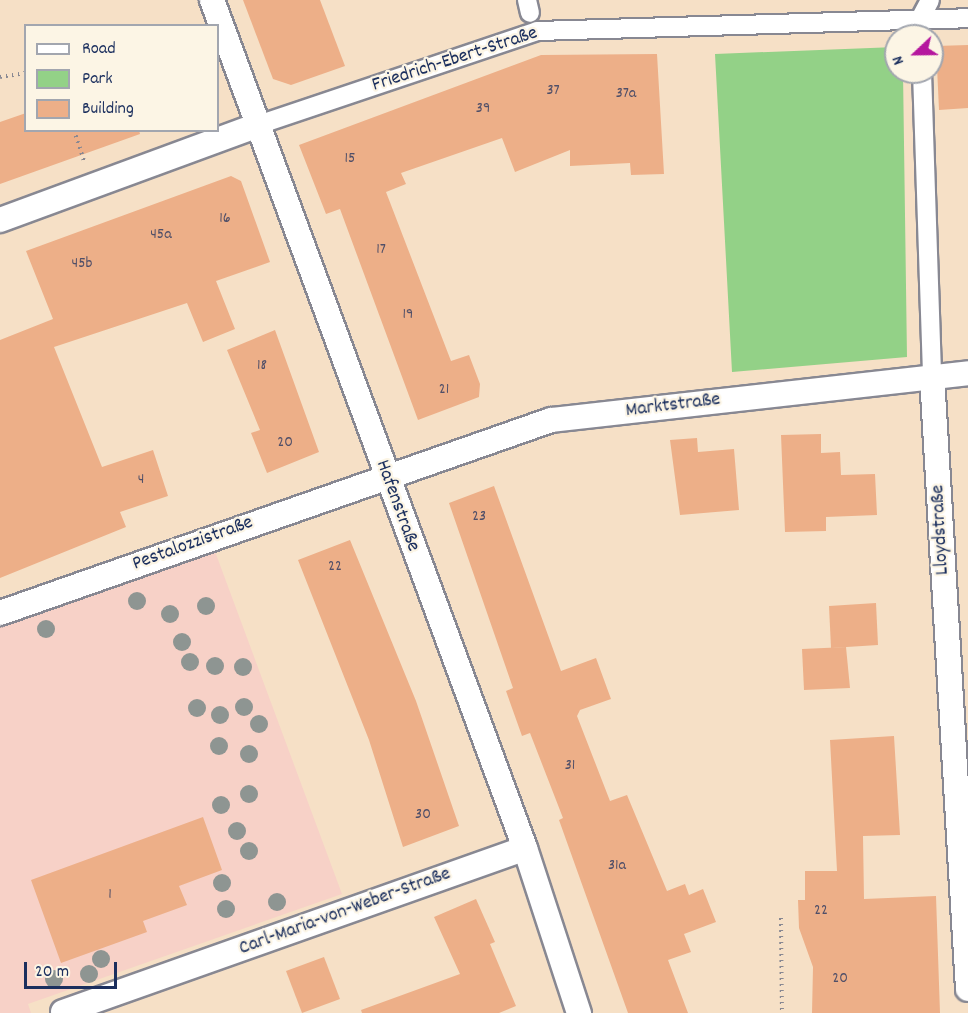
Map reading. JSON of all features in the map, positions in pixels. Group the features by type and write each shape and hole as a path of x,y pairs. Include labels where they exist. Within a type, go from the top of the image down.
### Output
{"street":[{"name":"Hafenstraße","path":"212,0 261,124 385,476 525,848 579,1013"},
{"path":"921,24 930,0"},
{"name":"Friedrich-Ebert-Straße","path":"939,24 968,18"},
{"name":"Friedrich-Ebert-Straße","path":"0,220 261,124 537,31 884,28"},
{"name":"Lloydstraße","path":"922,84 932,376 968,988"},
{"name":"Marktstraße","path":"385,476 551,420 968,373"},
{"name":"Pestalozzistraße","path":"0,613 385,476"},
{"name":"Carl-Maria-von-Weber-Straße","path":"63,1012 525,848"}],"path":[{"path":"0,77 24,73"},
{"path":"781,918 782,1013"}],"shaded area":[{"path":"210,538 342,894 28,1004 31,1013 0,1013 0,613"}],"green space":[{"path":"884,47 884,84 903,84 907,357 732,372 715,54"}],"building":[{"path":"243,0 320,0 345,66 291,85 273,79"},
{"path":"968,45 968,108 939,110 938,84 944,84 944,46"},
{"path":"657,54 664,174 631,175 630,163 570,166 570,150 515,172 502,138 401,173 406,184 386,192 451,361 469,355 480,384 479,397 418,420 340,209 326,214 299,145 541,55"},
{"path":"24,114 24,132 140,132 140,134 0,184 0,122"},
{"path":"231,176 241,181 270,262 216,281 235,329 203,342 187,303 54,347 102,467 153,450 168,496 120,512 126,527 0,578 0,340 53,319 26,251"},
{"path":"275,330 319,452 267,473 251,433 260,430 227,350"},
{"path":"821,434 821,453 840,452 841,475 875,474 877,515 826,517 826,531 785,532 781,435"},
{"path":"697,438 698,452 734,449 739,510 680,515 670,440"},
{"path":"494,486 561,671 596,658 611,699 580,710 577,716 610,801 627,795 667,891 685,884 689,895 703,889 716,922 684,934 691,952 668,960 688,1013 628,1013 559,820 563,818 530,733 522,736 506,691 513,688 449,503"},
{"path":"350,540 416,701 459,826 403,847 369,740 298,560"},
{"path":"876,603 878,645 831,648 829,606"},
{"path":"846,647 850,688 804,690 802,649"},
{"path":"894,736 900,835 863,836 864,899 936,896 940,1013 812,1013 813,967 799,928 798,900 805,900 805,871 837,871 830,740"},
{"path":"203,817 222,870 179,886 187,905 143,921 147,932 61,963 31,880"},
{"path":"476,899 495,942 490,944 516,1006 499,1013 362,1013 361,1010 460,974 434,917"},
{"path":"324,957 340,999 302,1013 286,971"}]}
